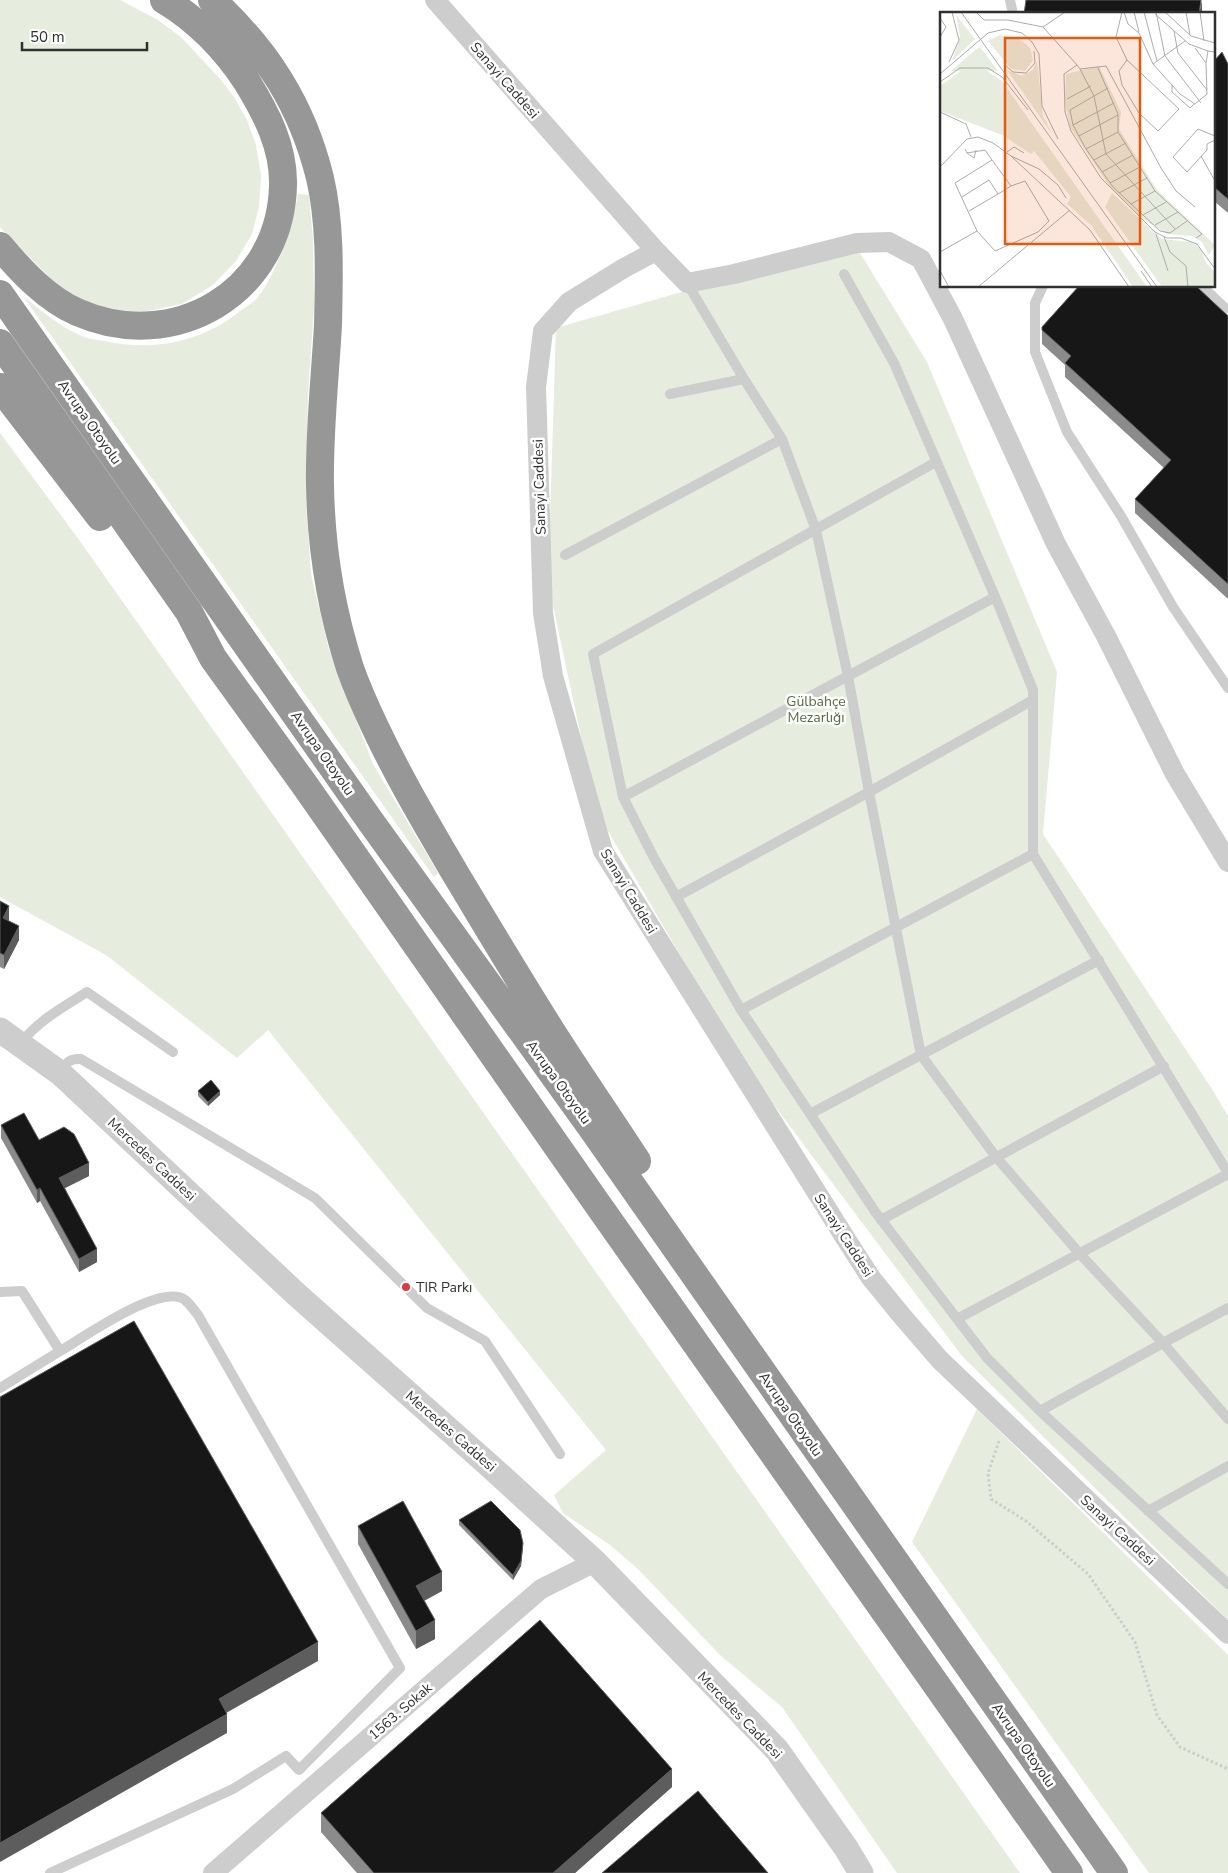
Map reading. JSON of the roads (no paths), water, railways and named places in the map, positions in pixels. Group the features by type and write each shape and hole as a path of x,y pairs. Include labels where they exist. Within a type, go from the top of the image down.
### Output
{"highway":[{"path":"0,246 27,276 52,297 75,312 103,322 125,325 148,326 168,324 194,317 217,304 235,290 261,259 275,231 280,210 283,184 282,164 275,138 258,100 238,69 190,18 164,0"},
{"path":"212,0 252,40 293,103 320,180 326,220 328,264 328,324 320,443 322,534 336,621 351,672 399,777 548,1026 643,1170 675,1224 696,1278"},
{"name":"Avrupa Otoyolu","path":"0,294 365,814 591,1127 1114,1873"},
{"name":"Avrupa Otoyolu","path":"0,343 189,612 213,658 304,784 1069,1873"},
{"path":"0,387 152,586 213,658"}],"street":[{"name":"Sanayi Caddesi","path":"435,0 656,251 624,268 569,302 549,324 543,331 536,388 543,613 553,676 603,851 871,1278 940,1360 1005,1424 1228,1634"},
{"path":"656,251 687,283 734,274 857,243 889,242 921,260 953,319 1056,544 1106,636 1175,774 1228,862"},
{"name":"Mercedes Caddesi","path":"0,1030 60,1073 296,1294 492,1467 596,1562 777,1750 846,1848 860,1873"},
{"name":"1563. Sokak","path":"213,1873 541,1589 596,1562"}],"lane":[{"path":"844,274 894,363 995,597 1032,690 1033,854 1228,1173 957,1319"},
{"path":"687,283 782,439 816,530 848,676 920,1055 996,1157 1079,1253 1163,1342 1228,1419"},
{"path":"1042,288 1035,303 1035,352 1067,432 1121,516 1173,607 1228,688"},
{"path":"1204,288 1228,311"},
{"path":"670,394 744,379"},
{"path":"565,555 782,439"},
{"path":"936,462 593,654 623,796 654,858 741,1010 881,1220 986,1358 1040,1411 1228,1584"},
{"path":"623,796 995,597"},
{"path":"676,897 869,792 1032,700"},
{"path":"741,1010 1033,854"},
{"path":"810,1114 1099,960"},
{"path":"21,1044 31,1030 87,992 173,1052"},
{"path":"60,1073 68,1062 73,1059 81,1059 315,1198 427,1308 485,1341 560,1454"},
{"path":"881,1220 1164,1066"},
{"path":"0,1292 22,1291 60,1351"},
{"path":"0,1388 137,1305 169,1296 184,1299 198,1315 400,1668 299,1770 286,1756 233,1789 50,1873"},
{"path":"1040,1411 1228,1308"},
{"path":"1148,1511 1228,1466"}],"place":[{"name":"TIR Parkı","path":"406,1287"}],"park label":[{"name":"Gülbahçe Mezarlığı","path":"816,710"}]}
